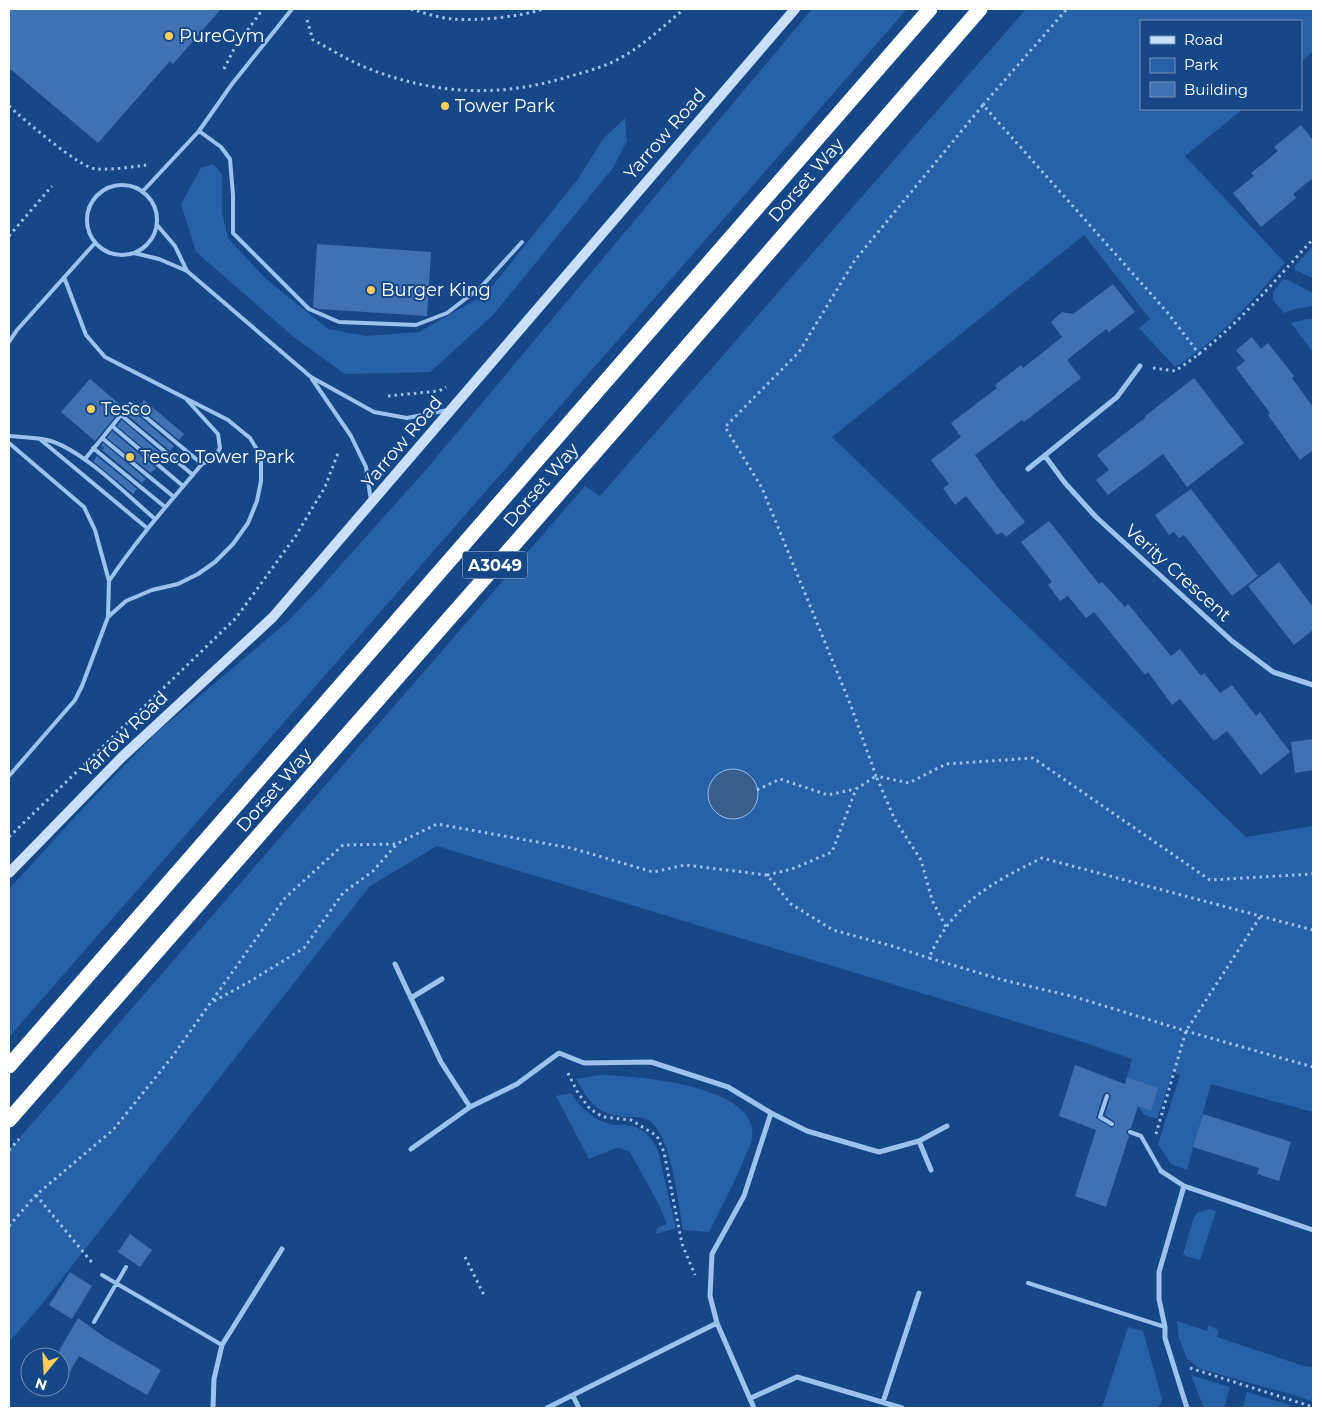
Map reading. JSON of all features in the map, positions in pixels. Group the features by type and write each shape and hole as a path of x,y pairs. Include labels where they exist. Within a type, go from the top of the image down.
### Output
{"highway":[{"name":"Dorset Way","path":"9,1066 930,9"},
{"name":"Dorset Way","path":"9,1120 980,9"}],"street":[{"name":"Yarrow Road","path":"9,873 122,756 273,617 795,9"},
{"path":"1028,469 1117,397 1140,366"},
{"name":"Verity Crescent","path":"1044,456 1096,517 1232,642 1273,672 1313,685"},
{"path":"395,964 442,1062 470,1107"},
{"path":"411,998 442,979"},
{"path":"411,1149 470,1107 517,1084 559,1053 584,1063 651,1062 728,1087 771,1113 807,1130 879,1152 919,1141 947,1126"},
{"path":"754,1408 717,1323 710,1296 712,1254 744,1196 771,1113"},
{"path":"919,1141 932,1170"},
{"path":"1161,1171 1184,1186 1313,1230"},
{"path":"1184,1186 1159,1272 1159,1299 1170,1360 1187,1408"},
{"path":"213,1408 214,1379 222,1345 282,1249"},
{"path":"883,1402 919,1293"},
{"path":"547,1408 717,1323"},
{"path":"751,1398 797,1377 902,1408"},
{"path":"573,1396 579,1408"}],"lane":[{"path":"143,191 199,131 232,84 292,9"},
{"path":"199,131 221,147 230,160 233,195 233,233 309,309 339,322 416,325 447,313 481,286 522,242"},
{"path":"118,184 131,185 143,191 152,200 157,212 157,225 153,237 145,247 134,253 112,254 103,250 95,243 88,232 86,220 88,207 95,196 105,188 118,184"},
{"path":"157,225 174,246 187,271"},
{"path":"9,342 17,330 95,243"},
{"path":"134,253 159,259 187,271 311,378 374,412 407,418 451,409"},
{"path":"64,277 86,335 105,357 228,420 250,438 261,456 261,481 257,501 248,523 233,544 215,562 198,574 178,584 152,590 126,601 108,617"},
{"path":"311,378 351,436 366,467 371,503"},
{"path":"109,581 129,550 147,528 202,464 214,458 220,448 218,434 186,398"},
{"path":"85,459 130,404 202,464"},
{"path":"121,415 193,475"},
{"path":"112,426 183,486"},
{"path":"9,436 48,440 85,459 155,519"},
{"path":"102,438 174,497"},
{"path":"40,439 147,528"},
{"path":"9,443 84,507 95,530 109,581 108,617 75,700 9,776"},
{"path":"93,448 165,507"},
{"path":"1107,1096 1100,1117 1112,1124"},
{"path":"1130,1132 1141,1136 1161,1171"},
{"path":"94,1322 126,1267"},
{"path":"102,1275 222,1345"},
{"path":"1028,1283 1165,1327"}],"path":[{"path":"221,73 234,49 263,9"},
{"path":"411,9 452,19 501,18 543,9"},
{"path":"307,20 314,40 366,68 437,88 485,92 546,83 593,70 624,56 684,9"},
{"path":"946,927 932,900 921,860 895,820 876,776 851,706 762,488 724,426 800,352 856,260 983,105 1067,9"},
{"path":"983,105 1167,312 1200,355"},
{"path":"9,106 74,158 95,169 147,165 153,158"},
{"path":"9,236 52,186"},
{"path":"1140,366 1175,371 1200,355 1248,311 1313,239"},
{"path":"9,837 236,618 294,537 325,487 338,453"},
{"path":"757,790 780,779 828,795 856,789 876,776 909,783 946,764 1033,758 1210,880 1313,874"},
{"path":"212,1002 304,948 343,893 373,871 396,844 437,824 571,848 653,872 685,865 767,875 792,869 832,852 856,789"},
{"path":"9,1226 36,1195 114,1130 172,1057 285,898 343,845 396,844"},
{"path":"929,958 937,940 946,927 970,900 1006,876 1042,858 1313,930"},
{"path":"767,875 791,904 834,930 1003,980 1075,997 1313,1068"},
{"path":"1151,1154 1186,1031 1260,917"},
{"path":"559,1053 578,1093 590,1109 603,1117 630,1120 657,1136 664,1152 682,1244 696,1279"},
{"path":"36,1195 102,1275"},
{"path":"464,1257 484,1295"},
{"path":"1170,1360 1214,1376 1313,1406"}],"green space":[{"path":"812,9 907,9 9,1037 9,889 86,805 156,733 287,622 321,587 424,472"},
{"path":"1026,9 1313,9 1313,51 1302,61 1302,20 1140,20 1140,110 1242,110 1185,156 1285,263 1220,333 1191,357 1175,367 1139,328 1150,319 1084,235 832,437 1246,837 1313,826 1313,1112 1211,1084 1187,1170 1171,1164 1158,1144 1180,1075 1173,1072 1157,1119 1144,1115 1138,1106 1158,1089 1127,1077 1132,1059 1083,1042 437,846 370,886 42,1304 9,1342 9,1150 585,486 600,496"},
{"path":"625,118 627,141 613,168 493,315 430,372 345,374 295,338 196,252 181,204 201,168 213,164 222,174 222,213 228,238 266,279 328,329 366,336 419,332 486,294 578,179 603,139"},
{"path":"1313,246 1313,278 1295,270 1294,267"},
{"path":"1283,279 1313,293 1313,306 1284,313 1273,300 1273,292"},
{"path":"1313,319 1313,352 1291,323"},
{"path":"600,1075 666,1081 692,1087 717,1095 737,1106 749,1120 751,1144 709,1232 683,1230 673,1172 664,1141 658,1129 645,1119 618,1116 602,1111 586,1095 576,1079"},
{"path":"571,1093 592,1116 612,1125 632,1126 646,1133 658,1151 676,1228 656,1234 657,1228 667,1224 658,1203 630,1152 616,1148 589,1159 556,1096"},
{"path":"1209,1209 1216,1211 1200,1260 1183,1255 1193,1220 1197,1213"},
{"path":"1177,1321 1207,1331 1208,1325 1218,1330 1217,1337 1303,1366 1313,1367 1313,1402 1200,1369 1187,1359 1179,1339"},
{"path":"1128,1327 1143,1331 1162,1399 1160,1405 1155,1408 1102,1408"},
{"path":"1191,1375 1230,1387 1224,1408 1204,1408"},
{"path":"1247,1392 1290,1405 1289,1408 1243,1408"}],"shaded area":[{"path":"733,769 742,771 753,780 758,794 756,803 747,814 733,819 724,817 713,808 708,794 710,785 719,774"}],"building":[{"path":"9,9 221,9 173,64 170,61 98,143 9,68"},
{"path":"1301,125 1313,140 1313,178 1293,194 1296,198 1261,227 1233,193 1254,176 1251,173 1278,151 1274,147"},
{"name":"Burger King","path":"317,244 431,252 427,316 319,309 313,307"},
{"path":"1113,284 1135,312 1109,332 1106,329 1067,360 1081,378 1024,422 1022,420 975,455 1025,522 1006,537 1002,532 997,535 966,496 955,505 943,488 949,484 931,460 961,437 951,423 997,388 995,385 1021,365 1023,368 1062,337 1051,322 1062,312 1073,314"},
{"path":"1252,337 1261,349 1268,343 1294,376 1292,378 1313,407 1313,450 1300,460 1268,415 1270,413 1236,368 1245,361 1236,350"},
{"path":"1194,378 1244,443 1187,487 1163,454 1108,495 1096,480 1109,470 1097,455"},
{"name":"Tesco","path":"90,379 123,407 95,441 61,412"},
{"path":"144,400 184,434 179,440 139,407"},
{"path":"128,412 132,415 134,412 174,446 170,451 126,414"},
{"path":"122,420 165,457 160,462 117,426"},
{"path":"112,431 156,468 151,473 107,438"},
{"path":"103,443 146,479 142,483 102,450 104,448 101,446"},
{"path":"97,456 137,489 133,494 93,461"},
{"path":"1191,489 1258,576 1232,596 1184,535 1179,538 1174,532 1169,535 1155,515"},
{"path":"1049,521 1099,584 1102,582 1125,607 1128,604 1171,656 1180,649 1201,676 1204,673 1220,693 1232,685 1256,716 1260,712 1290,752 1261,775 1227,731 1214,741 1180,699 1172,705 1148,672 1145,675 1094,612 1086,618 1068,596 1060,601 1048,585 1052,582 1021,542"},
{"path":"1279,562 1313,607 1313,630 1294,645 1248,586"},
{"path":"1313,739 1313,770 1295,773 1291,742"},
{"path":"1075,1065 1125,1084 1127,1077 1158,1088 1151,1111 1138,1106 1131,1128 1127,1130 1126,1133 1129,1136 1106,1207 1075,1196 1096,1130 1059,1116","holes":["1106,1092 1111,1096 1105,1115 1115,1122 1112,1128 1096,1118 1103,1095"]},
{"path":"1203,1114 1291,1142 1279,1181 1257,1174 1259,1168 1193,1147"},
{"path":"130,1234 152,1250 140,1267 118,1252"},
{"path":"70,1272 92,1286 72,1319 49,1305"},
{"path":"78,1318 106,1338 161,1370 147,1395 79,1356 70,1372 70,1347 61,1347"}],"place":[{"name":"PureGym","path":"169,36"},
{"name":"Tower Park","path":"445,106"},
{"name":"Burger King","path":"371,290"},
{"name":"Tesco","path":"91,409"},
{"name":"Tesco Tower Park","path":"130,457"}]}
